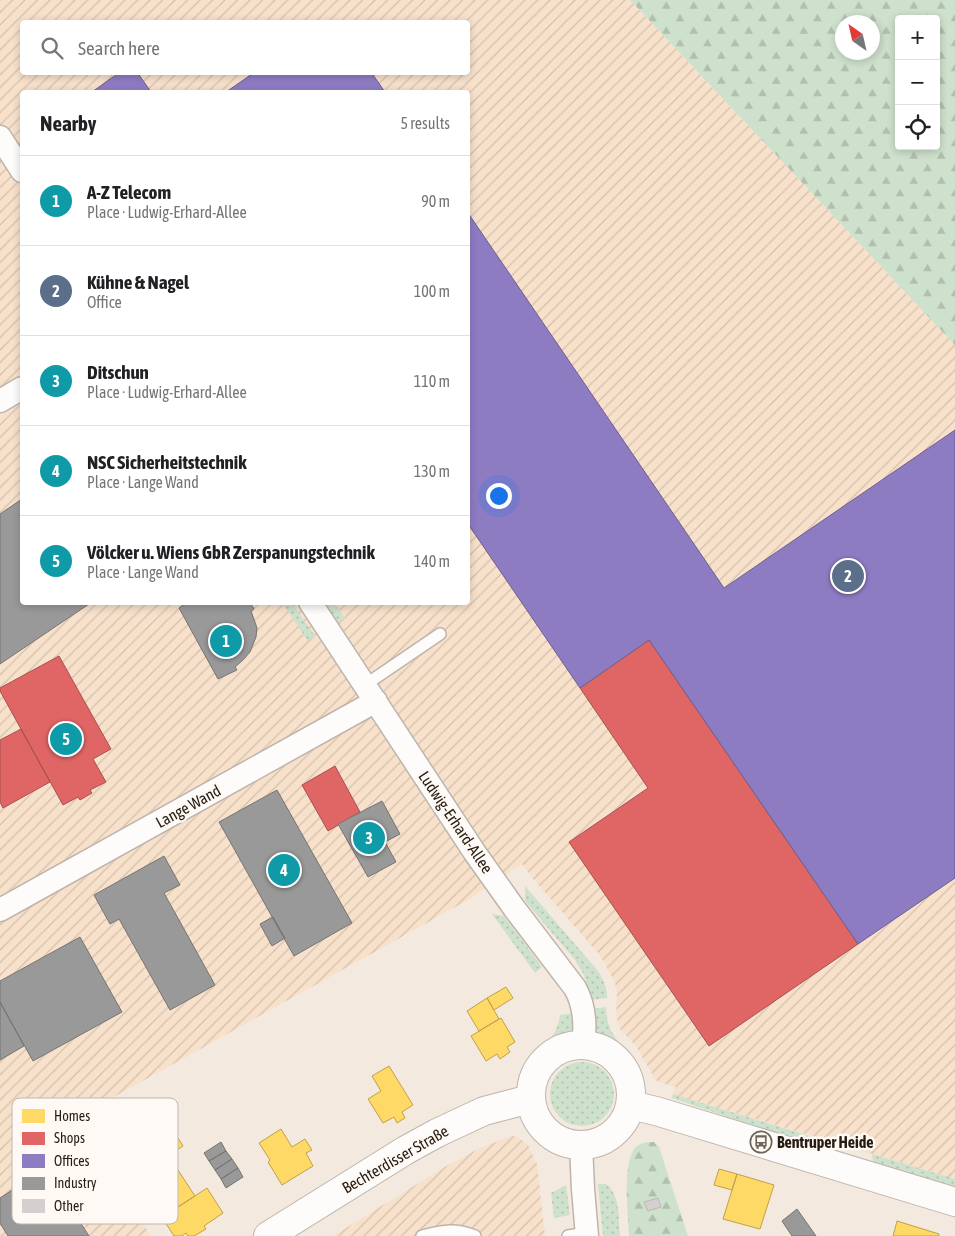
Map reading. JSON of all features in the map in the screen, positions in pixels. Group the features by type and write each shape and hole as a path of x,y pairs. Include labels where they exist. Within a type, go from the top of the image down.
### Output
{"street":[{"path":"0,137 20,168"},
{"path":"0,401 20,389"},
{"name":"Ludwig-Erhard-Allee","path":"312,605 484,865 575,988 580,997 585,1019 583,1045"},
{"name":"Lange Wand","path":"0,910 371,693"},
{"path":"583,1045 600,1048 615,1058 626,1071 631,1087 630,1105 624,1121 613,1134 598,1142 581,1145 566,1144 547,1132 534,1114 530,1099 532,1082 539,1066 551,1054 566,1046 583,1045"},
{"name":"Bechterdisser Straße","path":"268,1236 397,1155 437,1133 484,1112 530,1099"},
{"path":"630,1105 656,1111 955,1202"},
{"path":"581,1145 581,1235"}],"lane":[{"path":"371,693 440,634"},
{"path":"422,1236 448,1230 462,1231 475,1236"}],"shaded area":[{"path":"0,0 630,0 955,345 955,1179 673,1094 676,1087 658,1082 655,1079 636,1046 620,1029 616,1016 617,992 615,983 598,953 522,864 468,900 112,1098 12,1098 12,1224 143,1224 151,1236 0,1236"},
{"path":"512,1136 518,1137 528,1145 537,1164 545,1236 333,1236 441,1169 480,1148"}],"green space":[{"path":"630,0 955,0 955,345"},
{"path":"283,605 293,605 315,636 308,641"},
{"path":"325,605 335,605 345,618 337,623"},
{"path":"525,886 598,971 605,984 607,998 591,1000 584,975 575,960 525,901"},
{"path":"492,914 504,916 542,967 535,973"},
{"path":"606,1007 610,1029 622,1048 602,1037 594,1025 592,1009"},
{"path":"575,1013 574,1027 571,1031 547,1045 546,1043 556,1030 560,1015"},
{"path":"582,1062 600,1068 608,1076 614,1094 608,1112 600,1120 582,1126 564,1120 556,1112 550,1094 556,1076 564,1068"},
{"path":"673,1094 839,1145 831,1151 827,1151 672,1098"},
{"path":"646,1142 654,1142 659,1147 688,1236 629,1236 628,1166 635,1148"},
{"path":"872,1154 955,1179 955,1190 876,1165"},
{"path":"598,1184 606,1184 614,1195 618,1208 620,1236 603,1236"},
{"path":"566,1185 570,1215 554,1218 551,1193"}],"building: Homes":[{"path":"506,987 513,998 494,1010 487,998"},
{"path":"487,998 499,1019 479,1031 467,1011"},
{"path":"501,1018 515,1042 507,1047 510,1052 500,1059 497,1054 486,1061 471,1036"},
{"path":"389,1066 413,1105 402,1112 405,1118 397,1123 394,1117 383,1123 368,1099 381,1091 372,1076"},
{"path":"281,1129 292,1147 305,1139 312,1150 306,1153 313,1166 282,1185 259,1143"},
{"path":"178,1138 183,1146 178,1149"},
{"path":"719,1169 737,1174 732,1190 714,1185"},
{"path":"178,1170 195,1196 178,1207"},
{"path":"737,1174 774,1185 760,1229 723,1219"},
{"path":"207,1188 223,1213 204,1226 206,1229 194,1236 188,1236 186,1233 182,1236 174,1236 166,1224 178,1224 178,1207"},
{"path":"897,1221 939,1234 939,1236 893,1236"}],"building: Shops":[{"path":"649,640 858,944 709,1046 569,842 648,788 580,688"},
{"path":"59,656 111,749 93,759 106,782 90,790 92,793 80,800 78,797 63,805 0,691 0,688"},
{"path":"21,729 50,782 3,808 0,802 0,740"},
{"path":"335,766 360,812 328,831 302,785"}],"building: Offices":[{"path":"116,75 139,75 150,90 95,90"},
{"path":"251,75 373,75 384,90 229,90"},
{"path":"470,216 724,588 955,430 955,878 858,944 649,640 580,688 470,527"}],"building: Industry":[{"path":"20,500 20,605 88,605 0,664 0,514"},
{"path":"184,605 252,605 254,609 251,611 257,628 256,637 250,652 235,667 237,670 218,679 179,608"},
{"path":"277,790 352,923 294,956 219,822"},
{"path":"382,801 400,834 385,842 396,862 368,877 338,824"},
{"path":"164,856 180,885 164,893 215,985 170,1010 119,919 110,924 94,895"},
{"path":"273,917 285,938 272,946 260,924"},
{"path":"80,937 122,1012 33,1061 0,1002 0,981"},
{"path":"0,1002 24,1046 0,1060"},
{"path":"221,1142 226,1151 209,1161 204,1153"},
{"path":"226,1151 232,1159 215,1170 209,1161"},
{"path":"232,1159 238,1168 221,1179 215,1170"},
{"path":"238,1168 243,1177 226,1188 221,1179"},
{"path":"12,1190 12,1224 81,1224 89,1236 8,1236 0,1223 0,1198"},
{"path":"797,1209 816,1236 792,1236 782,1221"}],"building: Other":[{"path":"658,1198 661,1207 648,1211 644,1202"}],"place":[{"name":"Kühne & Nagel","path":"848,576"},
{"name":"A-Z Telecom","path":"226,641"},
{"name":"Völcker u. Wiens GbR Zerspanungstechnik","path":"66,739"},
{"name":"Ditschun","path":"369,838"},
{"name":"NSC Sicherheitstechnik","path":"284,870"},
{"name":"Bentruper Heide","path":"761,1142"}]}
